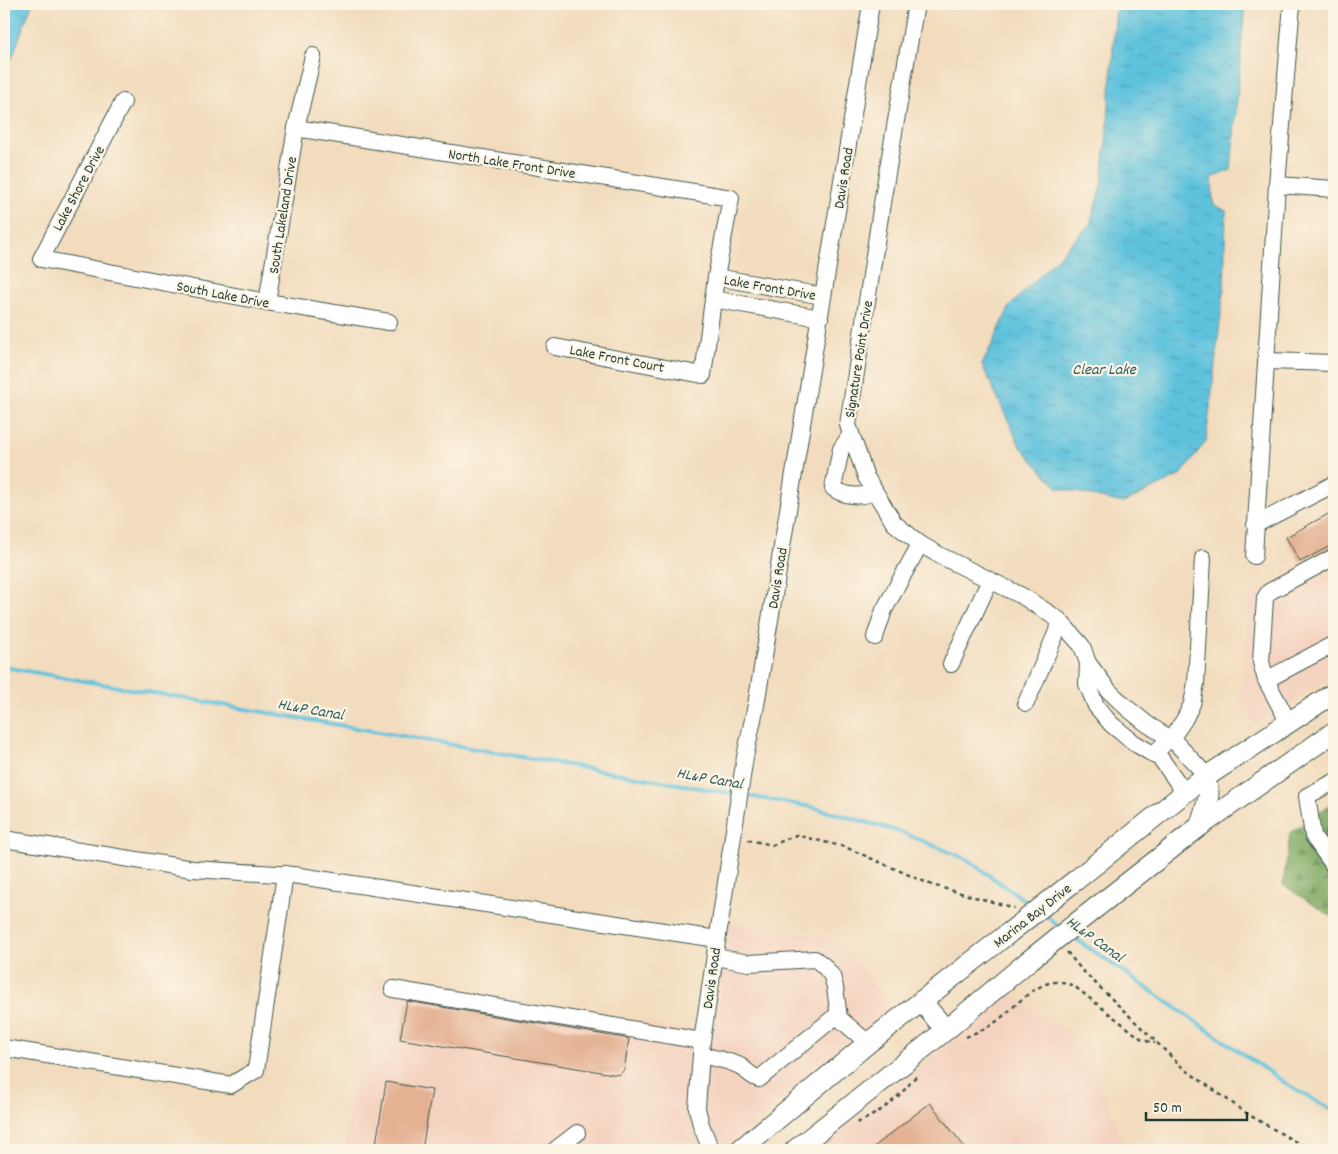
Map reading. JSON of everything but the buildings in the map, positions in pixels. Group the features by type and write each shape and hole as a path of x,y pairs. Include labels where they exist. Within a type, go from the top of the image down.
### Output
{"main road":[{"name":"Marina Bay Drive","path":"740,1150 921,1001 1197,784 1334,693"},
{"path":"795,1150 946,1030 1031,959 1200,826 1334,732"},
{"path":"1197,784 1205,784 1209,796 1200,826"},
{"path":"921,1001 946,1030"}],"street":[{"name":"Davis Road","path":"713,1150 701,1125 697,1108 701,1048 717,939 738,838 745,757 756,706 871,4"},
{"name":"Signature Point Drive","path":"916,4 883,198 848,425 866,477 894,524 920,544 1024,597 1061,622 1082,646 1088,663 1109,691 1126,707 1174,741 1197,784"},
{"path":"1254,556 1277,185 1292,4"},
{"name":"South Lakeland Drive","path":"267,302 296,128 313,56"},
{"name":"Lake Shore Drive","path":"57,262 41,259 123,102"},
{"name":"North Lake Front Drive","path":"296,128 728,198"},
{"path":"1277,185 1334,189"},
{"name":"Lake Front Drive","path":"728,198 731,198 713,299 820,318"},
{"name":"South Lake Drive","path":"57,262 267,302 389,322"},
{"name":"Lake Front Drive","path":"716,278 823,296"},
{"name":"Lake Front Court","path":"555,347 703,375 713,299"},
{"path":"1267,361 1334,363"},
{"path":"851,434 841,449 833,488 838,492 863,496 870,495 874,490"},
{"path":"1255,525 1334,484"},
{"path":"875,637 884,610 920,544"},
{"path":"1289,722 1266,680 1260,662 1265,598 1269,592 1334,557"},
{"path":"1152,755 1175,733 1192,704 1195,690 1203,558"},
{"path":"951,664 990,580"},
{"path":"1026,703 1061,622"},
{"path":"1266,680 1334,644"},
{"name":"Signature Point Drive","path":"1088,663 1087,684 1096,706 1111,724 1152,755 1161,759 1197,784"},
{"path":"1334,782 1308,796 1313,836 1334,866"},
{"path":"4,839 193,870 285,874 717,939"},
{"path":"4,1048 230,1085 256,1070 285,874"},
{"path":"714,957 750,963 815,959 832,976 839,1018 868,1044"},
{"path":"393,990 701,1048 721,1059 741,1066 749,1075 759,1079 832,1020 839,1018"},
{"path":"555,1150 577,1133"}],"path":[{"path":"738,838 773,845 796,835 845,847 932,885 1014,908"},
{"path":"1067,951 1081,969 1155,1043 1183,1068 1248,1115 1310,1150"},
{"path":"966,1037 991,1025 1036,989 1053,982 1074,986 1144,1040 1155,1043"}],"shaded area":[{"path":"1334,551 1334,676 1256,724 1241,702 1248,596"},
{"path":"728,922 774,927 826,937 845,949 895,1012 720,1150 342,1150 372,976 713,1034"},
{"path":"1012,994 1087,1045 1126,1150 817,1150"}],"green space":[{"path":"1334,802 1334,918 1283,885 1290,833"}],"water":[{"path":"4,4 32,4 4,79"},
{"name":"Clear Lake","path":"1116,4 1245,4 1231,170 1212,178 1213,204 1226,211 1224,288 1206,441 1181,475 1123,503 1058,488 1020,446 982,365 1010,306 1090,224 1102,183"}],"waterway":[{"name":"HL&P Canal","path":"4,667 735,794"},
{"name":"HL&P Canal","path":"742,795 812,807 901,832 966,859 1033,906"},
{"name":"HL&P Canal","path":"1043,913 1060,928"},
{"name":"HL&P Canal","path":"1070,935 1291,1087 1334,1111"}]}
